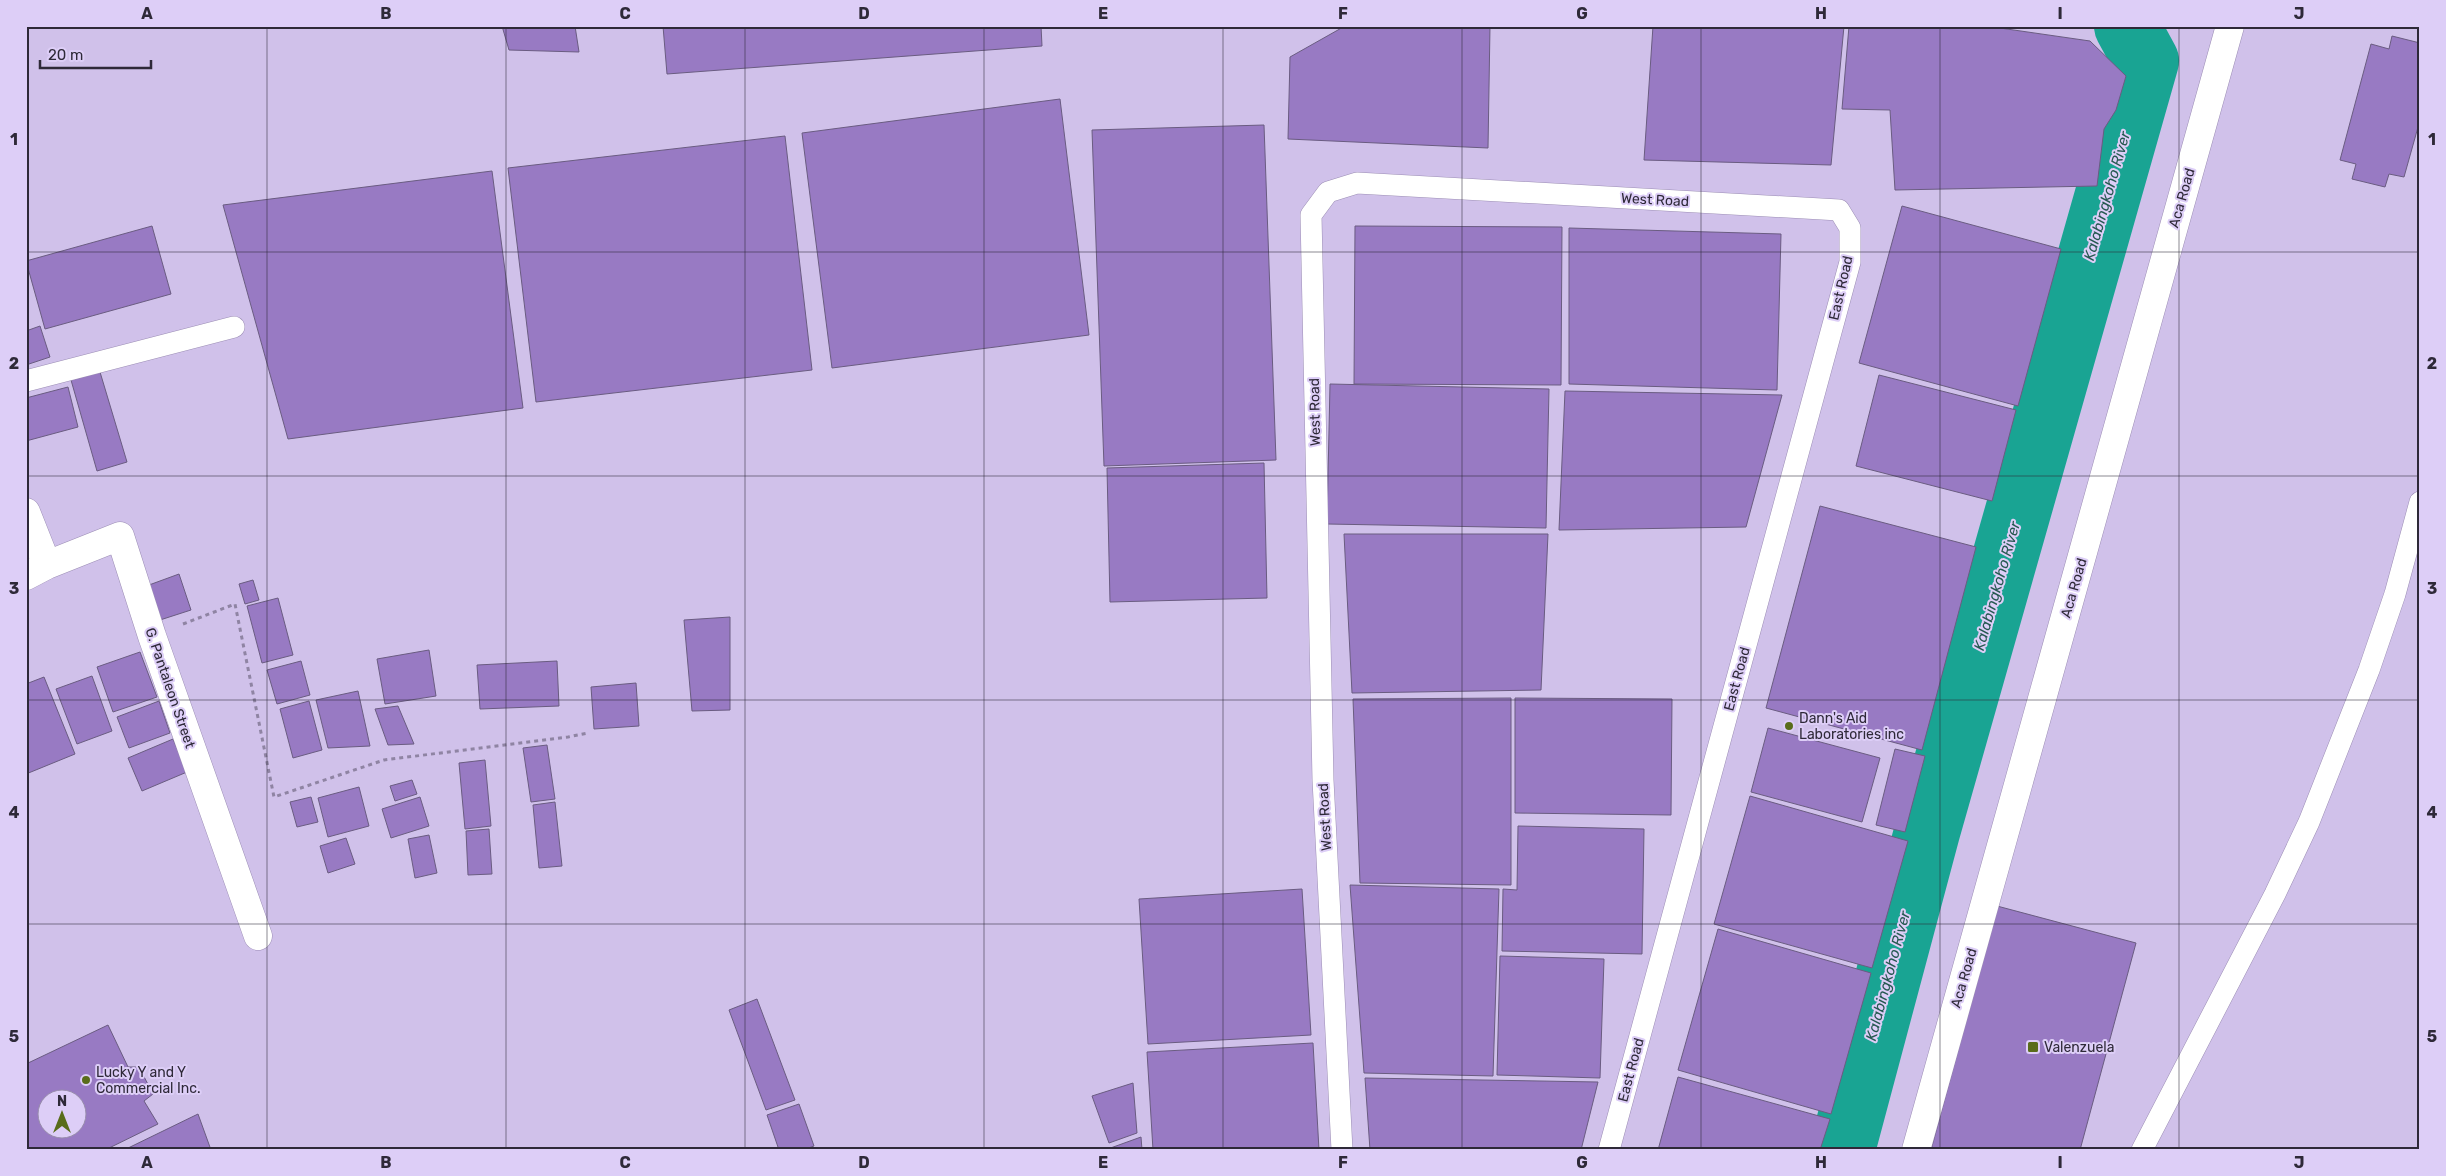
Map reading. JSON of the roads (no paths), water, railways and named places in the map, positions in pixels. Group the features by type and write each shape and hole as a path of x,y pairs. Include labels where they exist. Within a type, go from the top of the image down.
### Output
{"street":[{"name":"Aca Road","path":"1916,1150 2230,26"},
{"path":"26,512 36,571"},
{"name":"G. Pantaleon Street","path":"36,571 120,536 152,636 258,936"}],"lane":[{"name":"West Road","path":"1342,1150 1323,780 1311,215 1328,192 1357,183 1839,210"},
{"name":"East Road","path":"1609,1150 1850,262 1850,228 1839,210"},
{"path":"26,381 234,327"},
{"path":"2142,1150 2275,894 2309,822 2369,670 2394,594 2420,502"}],"waterway":[{"name":"Kalabingkoho River","path":"1842,1150 1927,832 2146,61 2127,26"}],"place":[{"name":"Dann's Aid Laboratories inc","path":"1789,726"},
{"name":"Valenzuela","path":"2033,1047"},
{"name":"Lucky Y and Y Commercial Inc.","path":"86,1080"}]}
